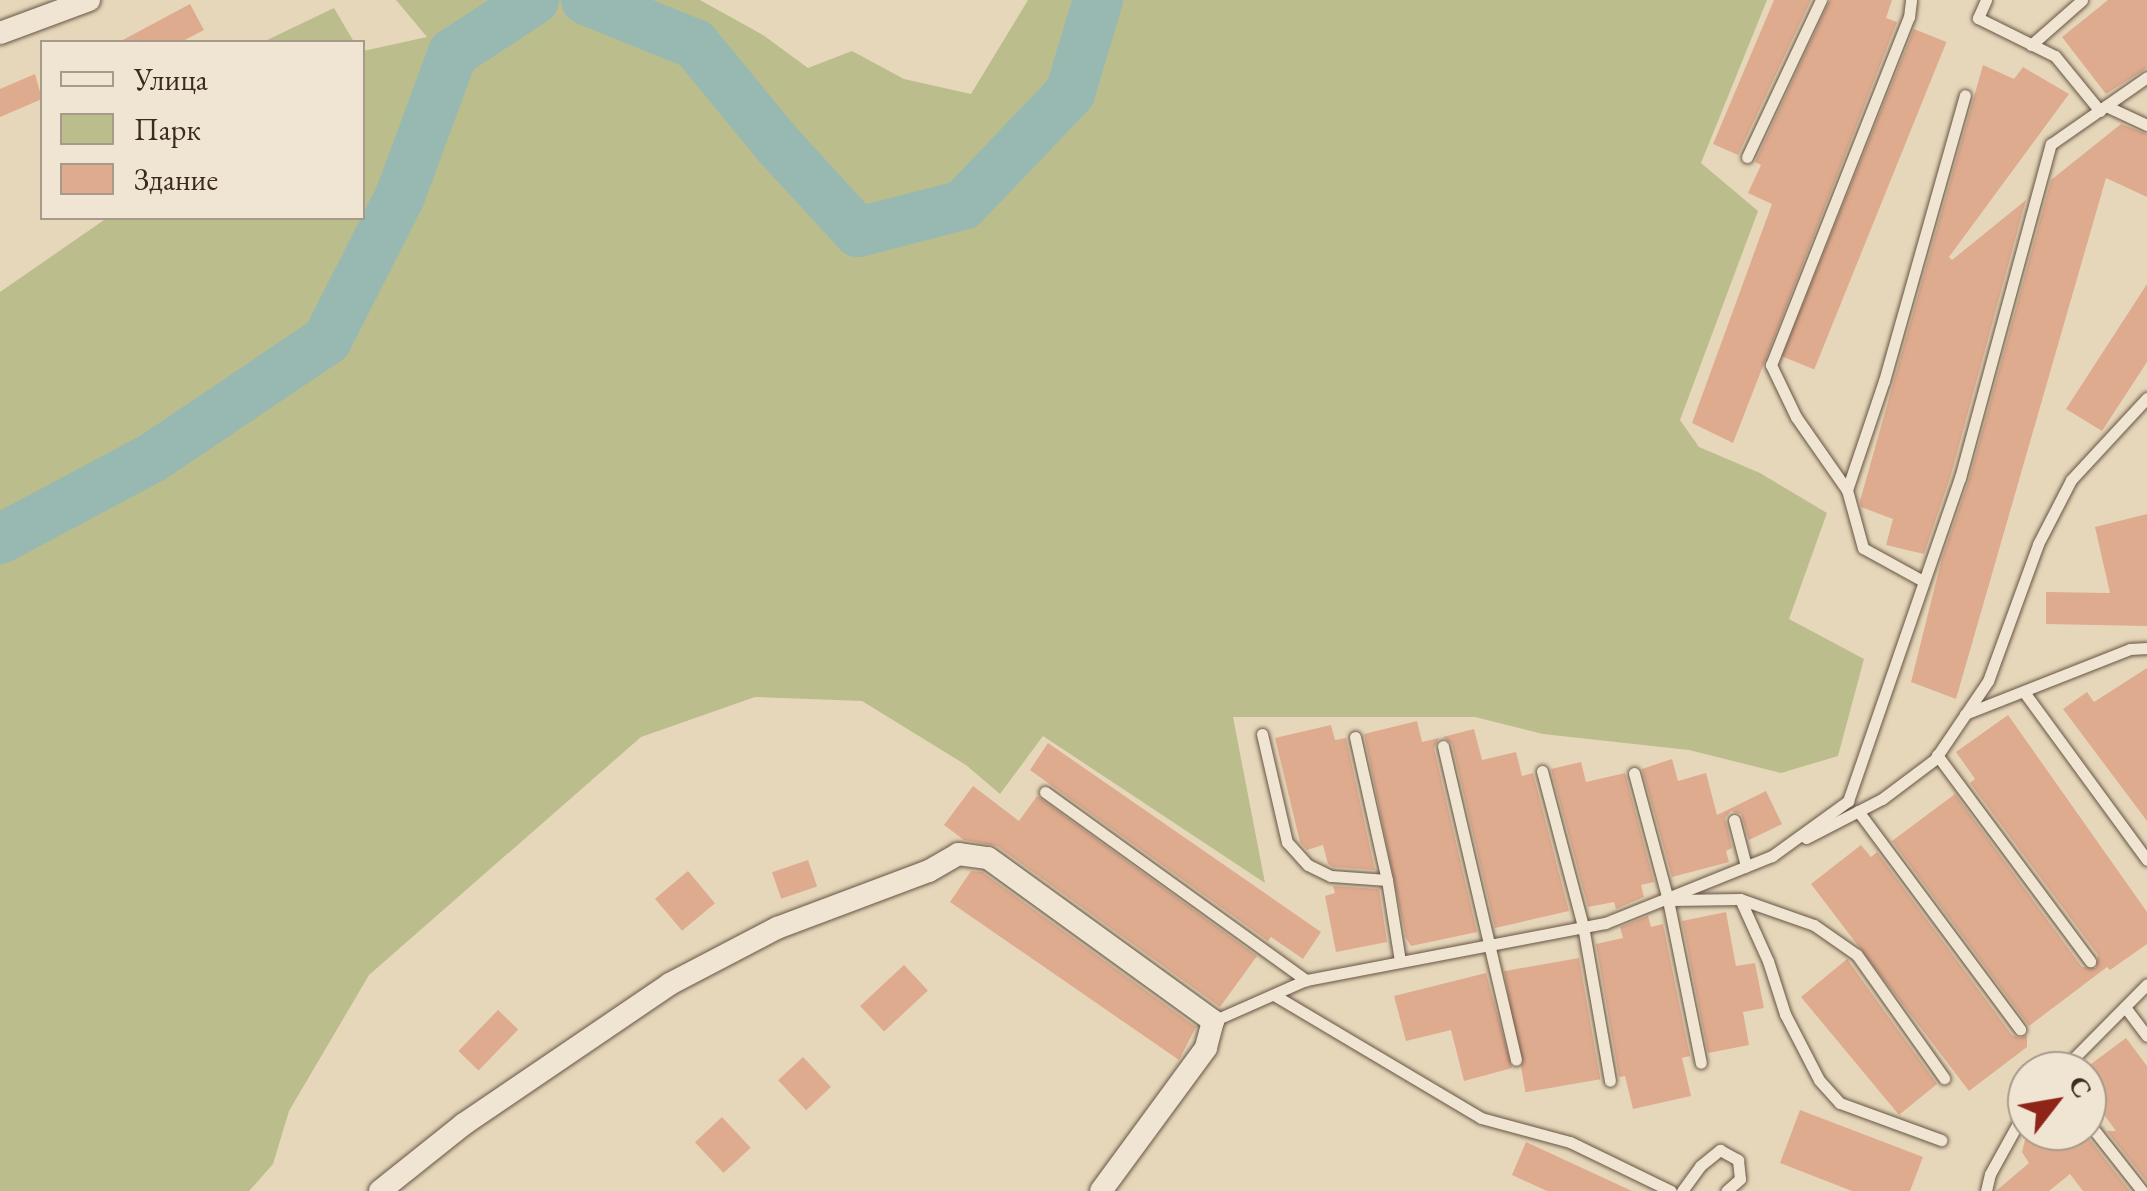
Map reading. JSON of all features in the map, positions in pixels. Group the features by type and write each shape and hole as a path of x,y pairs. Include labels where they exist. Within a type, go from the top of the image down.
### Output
{"street":[{"path":"0,33 88,0"},
{"path":"380,1191 464,1124 670,984 777,928 928,871 958,854 988,858 1214,1022 1206,1048 1101,1191"}],"lane":[{"path":"1746,157 1820,0"},
{"path":"1911,0 1909,17 1771,365 1796,417 1847,490 1863,548 1924,581"},
{"path":"1986,0 1978,18 2055,56 2103,108 2147,125"},
{"path":"2031,45 2082,0"},
{"path":"1772,856 1848,801 1960,478 2052,144 2147,77"},
{"path":"1847,490 1884,381 1964,94"},
{"path":"1214,1022 1306,980 1583,926 1667,899 1772,856 1882,798 1937,755 1988,681 2038,544 2071,480 2132,419 2147,398"},
{"path":"2132,419 2147,418"},
{"path":"1965,714 2130,650 2147,648"},
{"path":"2024,692 2147,860"},
{"path":"1262,734 1287,842 1308,864 1331,876 1387,880"},
{"path":"1354,736 1387,880 1400,961"},
{"path":"1443,746 1492,943 1516,1060"},
{"path":"1937,755 2090,961"},
{"path":"1542,770 1583,926 1610,1081"},
{"path":"1634,773 1667,899 1701,1063"},
{"path":"1045,792 1306,980"},
{"path":"1858,811 2020,1029"},
{"path":"1734,820 1746,866"},
{"path":"1667,899 1740,899 1814,925 1857,955 1944,1078"},
{"path":"1740,899 1768,961 1784,1014 1819,1080 1840,1103 1941,1140"},
{"path":"2080,1051 2147,984"},
{"path":"1274,994 1480,1118 1570,1142 1671,1191"},
{"path":"2125,1007 2147,1036"},
{"path":"1986,1191 1990,1174 2007,1143"},
{"path":"2107,1146 2142,1191"},
{"path":"1682,1191 1700,1166 1720,1150 1738,1160 1740,1179 1726,1191"}],"green space":[{"path":"396,0 700,0 763,35 808,68 852,51 904,79 971,94 1028,0 1767,0 1701,163 1758,211 1680,420 1699,447 1760,473 1827,513 1789,619 1864,659 1838,756 1781,773 1689,750 1543,734 1475,717 1233,717 1265,883 1043,736 1000,794 966,765 862,701 755,697 641,737 369,975 289,1111 273,1164 249,1191 0,1191 0,292 104,220 365,220 365,51 427,37"},
{"path":"334,8 353,40 267,40"}],"building":[{"path":"1774,0 1811,0 1738,155 1713,144"},
{"path":"1830,0 1892,0 1886,18 1897,22 1733,443 1692,423 1772,204 1748,193 1761,165 1755,162"},
{"path":"2108,0 2147,0 2147,68 2106,94 2062,37"},
{"path":"190,4 204,30 185,40 123,40"},
{"path":"1914,29 1946,42 1814,369 1782,356"},
{"path":"1983,65 2014,79 2023,67 2069,94 1949,257 1952,260 2026,200 1951,475 1924,554 1886,545 1893,519 1861,507 1860,501"},
{"path":"35,74 40,100 0,117 0,89"},
{"path":"2121,124 2147,134 2147,197 2106,178 1956,699 1911,682 1942,558 1969,480 2051,180"},
{"path":"2147,284 2147,362 2102,431 2066,409"},
{"path":"2147,514 2147,626 2046,624 2046,592 2110,593 2095,527"},
{"path":"2147,668 2147,821 2063,709 2087,692 2094,702"},
{"path":"2008,715 2147,912 2147,944 2110,970 2107,967 2029,1026 1892,841 1955,794 2082,967 2096,968 2098,955 1970,783 1975,779 1956,752"},
{"path":"1417,721 1422,742 1439,738 1434,748 1477,932 1411,946 1406,938 1364,734"},
{"path":"1331,725 1335,740 1346,738 1375,870 1333,867 1328,864 1323,845 1307,850 1300,842 1275,738"},
{"path":"1474,729 1482,760 1516,752 1522,776 1533,773 1569,911 1495,928 1452,744 1443,737"},
{"path":"1048,743 1321,932 1303,959 1271,937 1268,941 1030,770"},
{"path":"1672,759 1678,781 1706,773 1717,815 1766,791 1782,824 1749,840 1741,814 1731,811 1725,818 1732,848 1726,851 1729,862 1672,877 1642,769"},
{"path":"1581,762 1586,782 1625,773 1654,882 1641,885 1644,897 1616,909 1614,902 1588,907 1551,769"},
{"path":"973,786 1019,821 1037,796 1257,956 1220,1007 997,846 964,840 944,825"},
{"path":"1861,845 1871,857 1877,852 2012,1035 2027,1035 2027,1047 2007,1051 2007,1062 1969,1091 1811,884"},
{"path":"808,860 817,886 781,899 772,872"},
{"path":"688,871 715,903 682,931 655,899"},
{"path":"971,871 982,872 1196,1027 1179,1060 950,902"},
{"path":"1333,886 1379,889 1387,942 1336,952 1325,896 1335,893"},
{"path":"1726,912 1736,966 1755,963 1764,1008 1743,1012 1749,1045 1708,1053 1682,921"},
{"path":"1648,916 1651,927 1663,924 1690,1056 1682,1058 1691,1096 1633,1109 1625,1076 1619,1077 1596,944 1623,938 1620,927"},
{"path":"1579,958 1600,1079 1526,1092 1504,971"},
{"path":"1847,959 1937,1084 1899,1115 1801,997"},
{"path":"904,965 928,991 884,1032 860,1006"},
{"path":"1486,973 1512,1068 1464,1081 1451,1030 1406,1041 1394,996"},
{"path":"498,1010 518,1029 479,1070 458,1051"},
{"path":"2126,1038 2147,1066 2147,1182 2107,1131 2116,1131 2107,1119 2107,1052"},
{"path":"803,1057 831,1087 806,1110 778,1080"},
{"path":"1800,1110 1923,1157 1910,1191 1852,1191 1780,1163"},
{"path":"722,1117 751,1148 724,1173 695,1142"},
{"path":"1526,1142 1632,1191 1547,1191 1512,1175"},
{"path":"2099,1151 2130,1191 2083,1191 2070,1174 2049,1191 1996,1191 2029,1163 2022,1152"}],"waterway":[{"path":"0,539 152,458 327,340 400,196 453,53 534,0"},
{"path":"586,0 695,44 778,145 858,232 963,205 1070,93 1098,0"}]}
